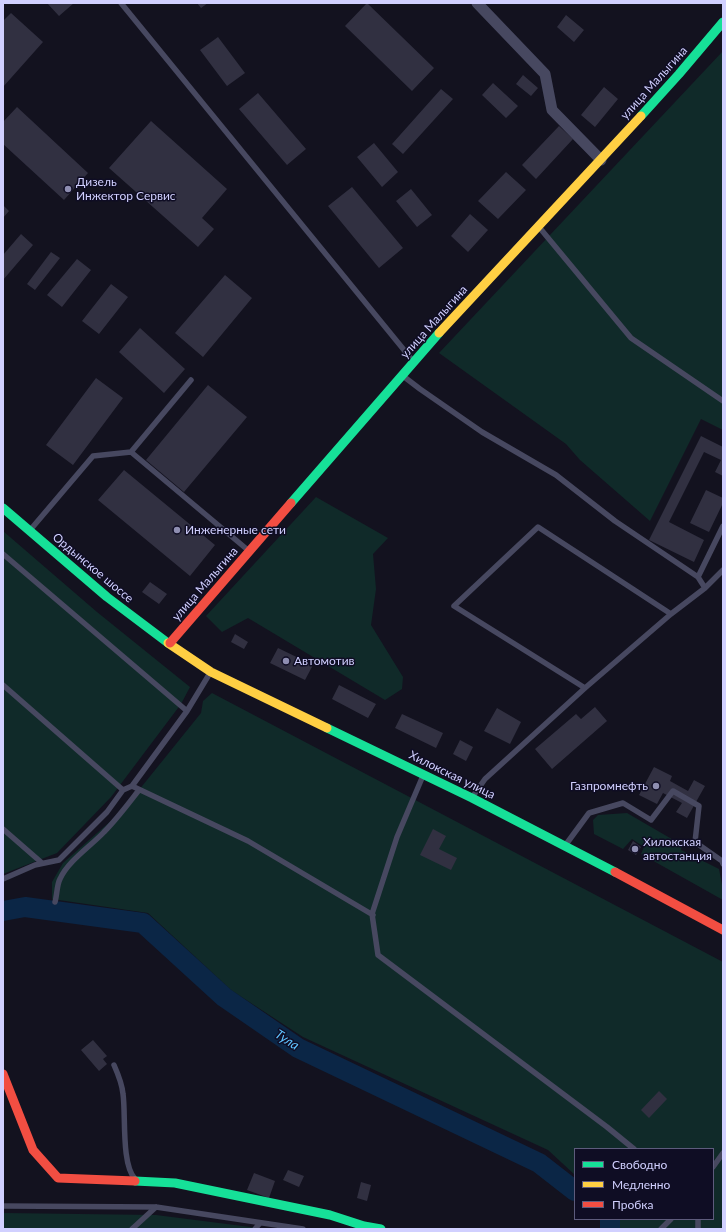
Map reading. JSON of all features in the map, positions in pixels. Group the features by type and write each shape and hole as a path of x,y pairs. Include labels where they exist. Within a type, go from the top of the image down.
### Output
{"main road":[{"name":"улица Малыгина","path":"170,643 413,362 601,160 679,74 723,22"},
{"name":"Ордынское шоссе","path":"3,508 107,597 170,643"},
{"name":"Хилокская улица","path":"170,643 211,672 472,798 565,845 723,930"},
{"path":"3,1074 33,1150 58,1178 175,1184 330,1215 364,1227 381,1229"}],"street":[{"path":"477,3 545,74 552,110 601,160"}],"lane":[{"path":"121,3 413,362"},
{"path":"538,227 631,338 723,401"},
{"path":"402,375 482,432 556,475 615,521 698,577 705,588"},
{"path":"30,531 93,456 131,452 191,380"},
{"path":"131,452 249,551"},
{"path":"698,577 723,526"},
{"path":"584,688 454,606 538,527 671,614"},
{"path":"3,554 187,711"},
{"path":"472,798 485,779 584,688 671,614 705,588 723,570"},
{"path":"3,879 35,865 59,860 107,812 123,790 132,786 187,711 211,672"},
{"path":"3,685 123,790"},
{"path":"424,774 396,837 373,914 378,956 607,1126 633,1148"},
{"path":"132,786 248,841 373,914"},
{"path":"55,902 58,893 59,880 64,872 106,830 139,790"},
{"path":"565,845 589,813 623,803 651,820 673,791 699,806 695,842 723,862"},
{"path":"3,829 42,863"},
{"path":"114,1064 121,1082 123,1093 126,1155 133,1176 138,1182"},
{"path":"714,1166 723,1153"},
{"path":"3,1206 156,1207 303,1229"},
{"path":"132,1229 156,1207"},
{"path":"661,1229 669,1220"},
{"path":"255,1229 260,1223"},
{"path":"353,1229 364,1227"}],"green space":[{"path":"723,51 723,430 701,419 650,521 580,460 566,444 439,353"},
{"path":"316,497 388,538 373,554 376,589 371,625 403,677 402,689 385,700 248,618 222,632 206,616"},
{"path":"3,531 97,612 190,687 181,704 111,797 57,853 3,874"},
{"path":"212,693 723,962 723,1229 619,1229 619,1220 714,1220 714,1148 574,1148 574,1174 548,1150 303,1037 231,990 148,913 52,899 52,882 63,863 122,811 201,713 203,701"},
{"path":"627,813 682,845 681,850 719,869 723,890 723,900 641,854 644,847 632,839 623,849 594,834 593,820 598,815"},
{"path":"3,1213 156,1215 266,1229 3,1229"}],"building":[{"path":"47,3 74,3 59,16"},
{"path":"197,3 208,3 201,8"},
{"path":"367,3 434,68 412,91 345,26"},
{"path":"11,13 43,42 3,87 3,21"},
{"path":"566,15 584,30 574,42 557,27"},
{"path":"218,37 245,73 227,86 200,50"},
{"path":"523,75 538,88 531,96 516,84"},
{"path":"493,83 518,106 506,118 482,95"},
{"path":"604,87 618,99 595,127 581,115"},
{"path":"441,89 453,99 403,154 392,144"},
{"path":"258,93 306,149 287,165 239,109"},
{"path":"17,107 88,173 64,200 3,144 3,122"},
{"path":"151,121 227,189 202,218 214,229 198,247 109,168"},
{"path":"559,126 573,139 536,179 522,165"},
{"path":"374,143 398,172 382,187 357,157"},
{"path":"506,172 526,190 498,219 478,201"},
{"path":"352,187 403,248 379,268 328,206"},
{"path":"411,189 432,215 417,227 396,201"},
{"path":"3,205 9,211 3,218"},
{"path":"470,214 488,230 468,252 451,236"},
{"path":"21,234 33,245 3,280 3,255"},
{"path":"51,252 60,258 35,290 27,284"},
{"path":"77,259 91,270 62,307 47,295"},
{"path":"225,275 252,298 203,357 175,333"},
{"path":"111,284 128,297 99,334 82,321"},
{"path":"140,328 185,369 164,393 119,352"},
{"path":"96,378 123,398 73,465 46,445"},
{"path":"208,385 247,417 184,492 146,460"},
{"path":"701,436 723,447 723,476 715,472 721,460 704,452 669,522 704,540 694,562 649,540"},
{"path":"124,470 215,545 190,576 98,500"},
{"path":"706,490 723,498 723,503 709,532 690,523"},
{"path":"150,582 167,594 159,604 142,592"},
{"path":"235,634 248,642 244,649 231,642"},
{"path":"278,648 313,665 305,680 270,663"},
{"path":"339,685 376,704 368,718 332,699"},
{"path":"595,707 607,721 552,769 535,749 576,714 581,719"},
{"path":"497,708 521,722 510,744 484,731"},
{"path":"402,714 443,733 436,748 395,728"},
{"path":"460,740 473,747 466,761 453,754"},
{"path":"654,767 672,776 670,781 688,791 694,780 705,786 687,818 676,812 682,803 663,793 657,804 639,795"},
{"path":"433,829 446,836 439,849 457,858 451,870 420,855"},
{"name":"Хилокская автостанция","path":"633,841 641,847 636,855 628,850"},
{"path":"93,1040 107,1056 103,1059 107,1064 99,1071 81,1050"},
{"path":"659,1091 667,1099 649,1118 641,1110"},
{"path":"288,1170 304,1176 299,1187 283,1180"},
{"path":"254,1173 275,1181 269,1198 247,1190"},
{"path":"361,1182 371,1185 367,1201 357,1198"}],"waterway":[{"name":"Тула","path":"3,911 25,907 143,923 224,997 298,1048 539,1163 574,1190"},
{"name":"Тула","path":"610,1220 610,1229"}],"traffic: fast":[{"path":"641,116 723,22"},
{"path":"291,503 439,333"},
{"path":"3,508 107,597 168,643"},
{"path":"327,728 472,798 615,872"},
{"path":"135,1181 175,1183 330,1215 364,1226 381,1229"}],"traffic: slow":[{"path":"439,333 641,116"},
{"path":"168,643 211,672 327,728"}],"traffic: jam":[{"path":"170,643 291,503"},
{"path":"615,872 723,930"},
{"path":"3,1074 33,1150 58,1178 135,1181"}],"place":[{"name":"Дизель Инжектор Сервис","path":"68,189"},
{"name":"Инженерные сети","path":"177,530"},
{"name":"Автомотив","path":"286,661"},
{"name":"Газпромнефть","path":"656,786"},
{"name":"Хилокская автостанция","path":"635,849"}]}
